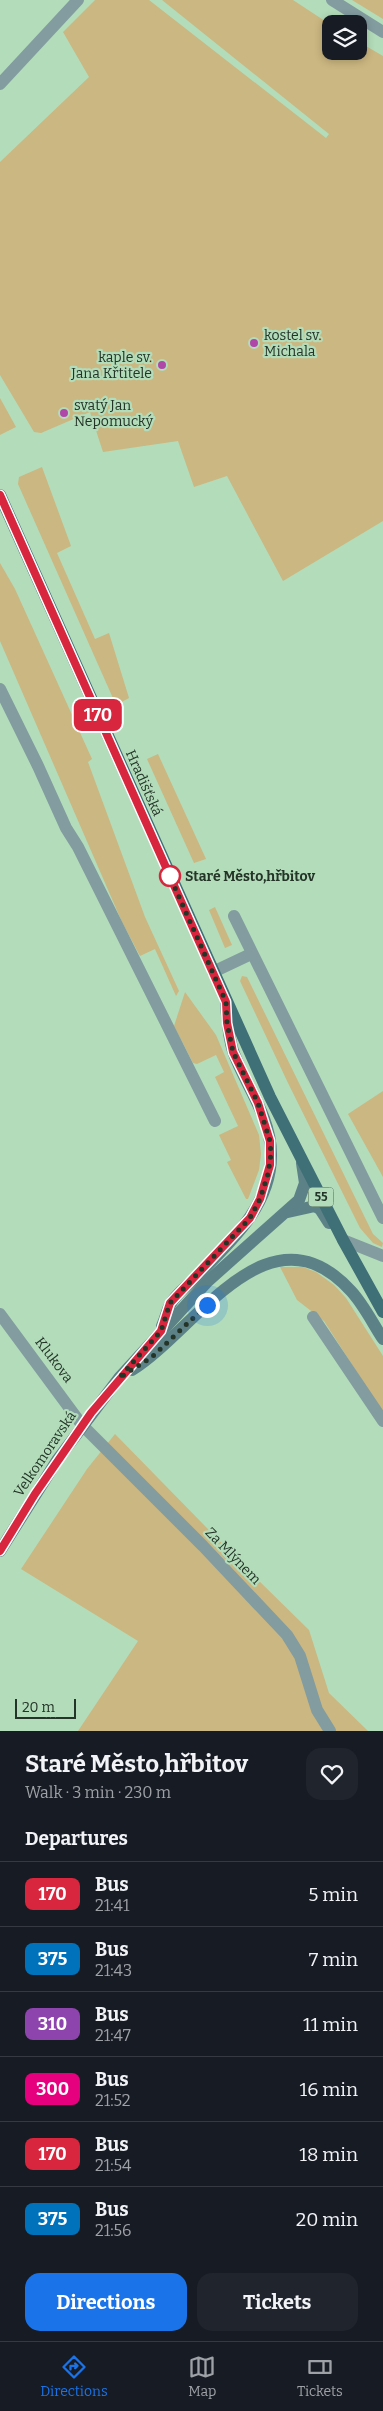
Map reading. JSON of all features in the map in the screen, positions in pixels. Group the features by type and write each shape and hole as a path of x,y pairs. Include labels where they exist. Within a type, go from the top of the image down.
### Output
{"main road":[{"name":"Hradišťská","path":"0,495 226,1002 300,1154"},
{"name":"55","path":"300,1154 343,1240 383,1312"}],"street":[{"path":"0,84 78,0"},
{"path":"332,0 383,32"},
{"path":"0,689 66,828 78,847 215,1121"},
{"path":"234,916 383,1218"},
{"path":"213,972 252,954"},
{"name":"Velkomoravská","path":"161,1331 170,1303 250,1218 260,1199 268,1174 271,1154 270,1141 258,1103 233,1052 227,1023 226,1002"},
{"path":"286,1213 299,1200 304,1189 305,1173 300,1154"},
{"path":"286,1213 310,1206 320,1209 383,1320"},
{"name":"Velkomoravská","path":"0,1551 82,1425 119,1378 220,1270 286,1213"},
{"path":"343,1240 383,1256"},
{"name":"Velkomoravská","path":"119,1378 152,1357 220,1293 251,1270 270,1261 285,1259 301,1260 329,1273 356,1297 383,1339"},
{"name":"Klukova","path":"0,1314 82,1425"},
{"path":"313,1318 383,1421"},
{"name":"Za Mlýnem","path":"82,1425 203,1546 286,1635 300,1656 317,1710 330,1731"}],"shaded area":[{"path":"95,0 149,0 326,138 329,134 162,0 293,0 322,19 322,60 367,60 367,47 383,56 383,521 283,581 227,476 194,487 178,441 103,452 90,412 41,433 34,432 0,375 0,162 89,77 63,32"},
{"path":"352,0 383,0 383,19"},
{"path":"0,398 16,427 0,435"},
{"path":"42,467 71,546 57,553 95,639 109,633 129,698 116,705 18,484 19,477"},
{"path":"0,563 15,589 92,759 88,762 145,917 179,991 176,996 155,949 140,956 122,922 0,641"},
{"path":"158,754 206,859 194,863 147,759"},
{"path":"215,907 232,945 225,948 209,910"},
{"path":"242,976 247,977 373,1234 383,1243 382,1247 373,1243 360,1228 240,981"},
{"path":"185,992 216,1035 259,1135 261,1154 259,1170 248,1199 246,1199 227,1162 231,1160 219,1135 238,1126 215,1077 224,1072 216,1055 197,1064 193,1063 174,1026"},
{"path":"383,1091 383,1177 348,1114"},
{"path":"280,1267 303,1267 316,1272 334,1285 346,1298 383,1356 383,1413 324,1321 297,1300"},
{"path":"115,1434 309,1630 329,1693 368,1731 78,1731 138,1641 21,1569 87,1469"}],"bus line":[{"name":"170","path":"0,495 226,1002 227,1023 233,1052 258,1103 267,1127 271,1154 265,1186 250,1218 170,1303 161,1331 91,1413 58,1459 0,1551"}],"place":[{"name":"kostel sv. Michala","path":"254,343"},
{"name":"kaple sv. Jana Křtitele","path":"162,365"},
{"name":"svatý Jan Nepomucký","path":"64,413"},
{"name":"Staré Město,hřbitov","path":"170,876"}],"route":[{"path":"170,876 167,870 226,1002 227,1023 233,1052 258,1103 267,1127 270,1141 270,1165 260,1199 250,1218 170,1303 161,1331 119,1378 152,1357 207,1305"}]}
